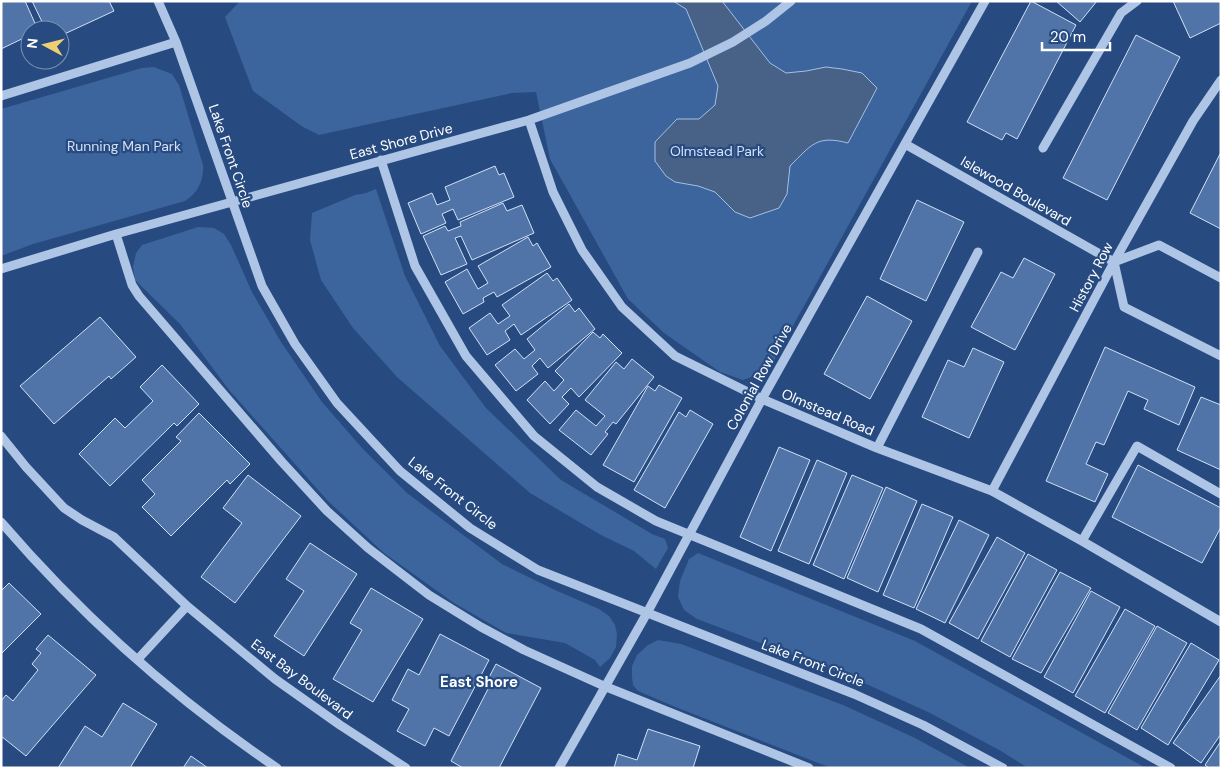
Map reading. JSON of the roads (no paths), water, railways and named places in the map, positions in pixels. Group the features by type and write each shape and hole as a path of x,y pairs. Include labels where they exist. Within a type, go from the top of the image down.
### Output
{"street":[{"name":"Lake Front Circle","path":"158,1 176,42 262,286 295,344 337,403 400,471 470,528 538,570 854,694 923,725 1003,768"},
{"name":"East Shore Drive","path":"1,269 116,234 529,120 690,63 733,42 766,21 791,1"},
{"name":"Colonial Row Drive","path":"559,768 604,686 647,614 762,399 985,1"},
{"path":"1043,148 1121,13 1137,1"},
{"path":"1,96 176,42"},
{"name":"History Row","path":"992,491 1114,262 1193,121 1221,80"},
{"name":"Olmstead Road","path":"529,120 553,192 582,250 622,307 675,356 762,399 877,448 992,491 1082,540 1221,622"},
{"name":"Islewood Boulevard","path":"905,144 1114,262"},
{"path":"380,160 415,266 466,356 534,436 597,486 656,520 689,535 921,629 1171,768"},
{"path":"116,234 132,285 138,296 282,462 349,531 403,576 455,612 503,639 604,686 809,768"},
{"path":"1221,278 1159,245 1114,262 1124,306 1221,356"},
{"path":"877,448 978,252"},
{"name":"East Bay Boulevard","path":"1,436 26,467 64,508 114,537 187,606 275,679 340,725 406,768"},
{"path":"1082,540 1137,446 1221,494"},
{"path":"1,522 88,614 138,659 236,739 277,768"},
{"path":"138,659 187,606"}],"district":[{"name":"East Shore","path":"479,682"}],"park label":[{"name":"Running Man Park","path":"124,146"},
{"name":"Olmstead Park","path":"717,151"}]}
